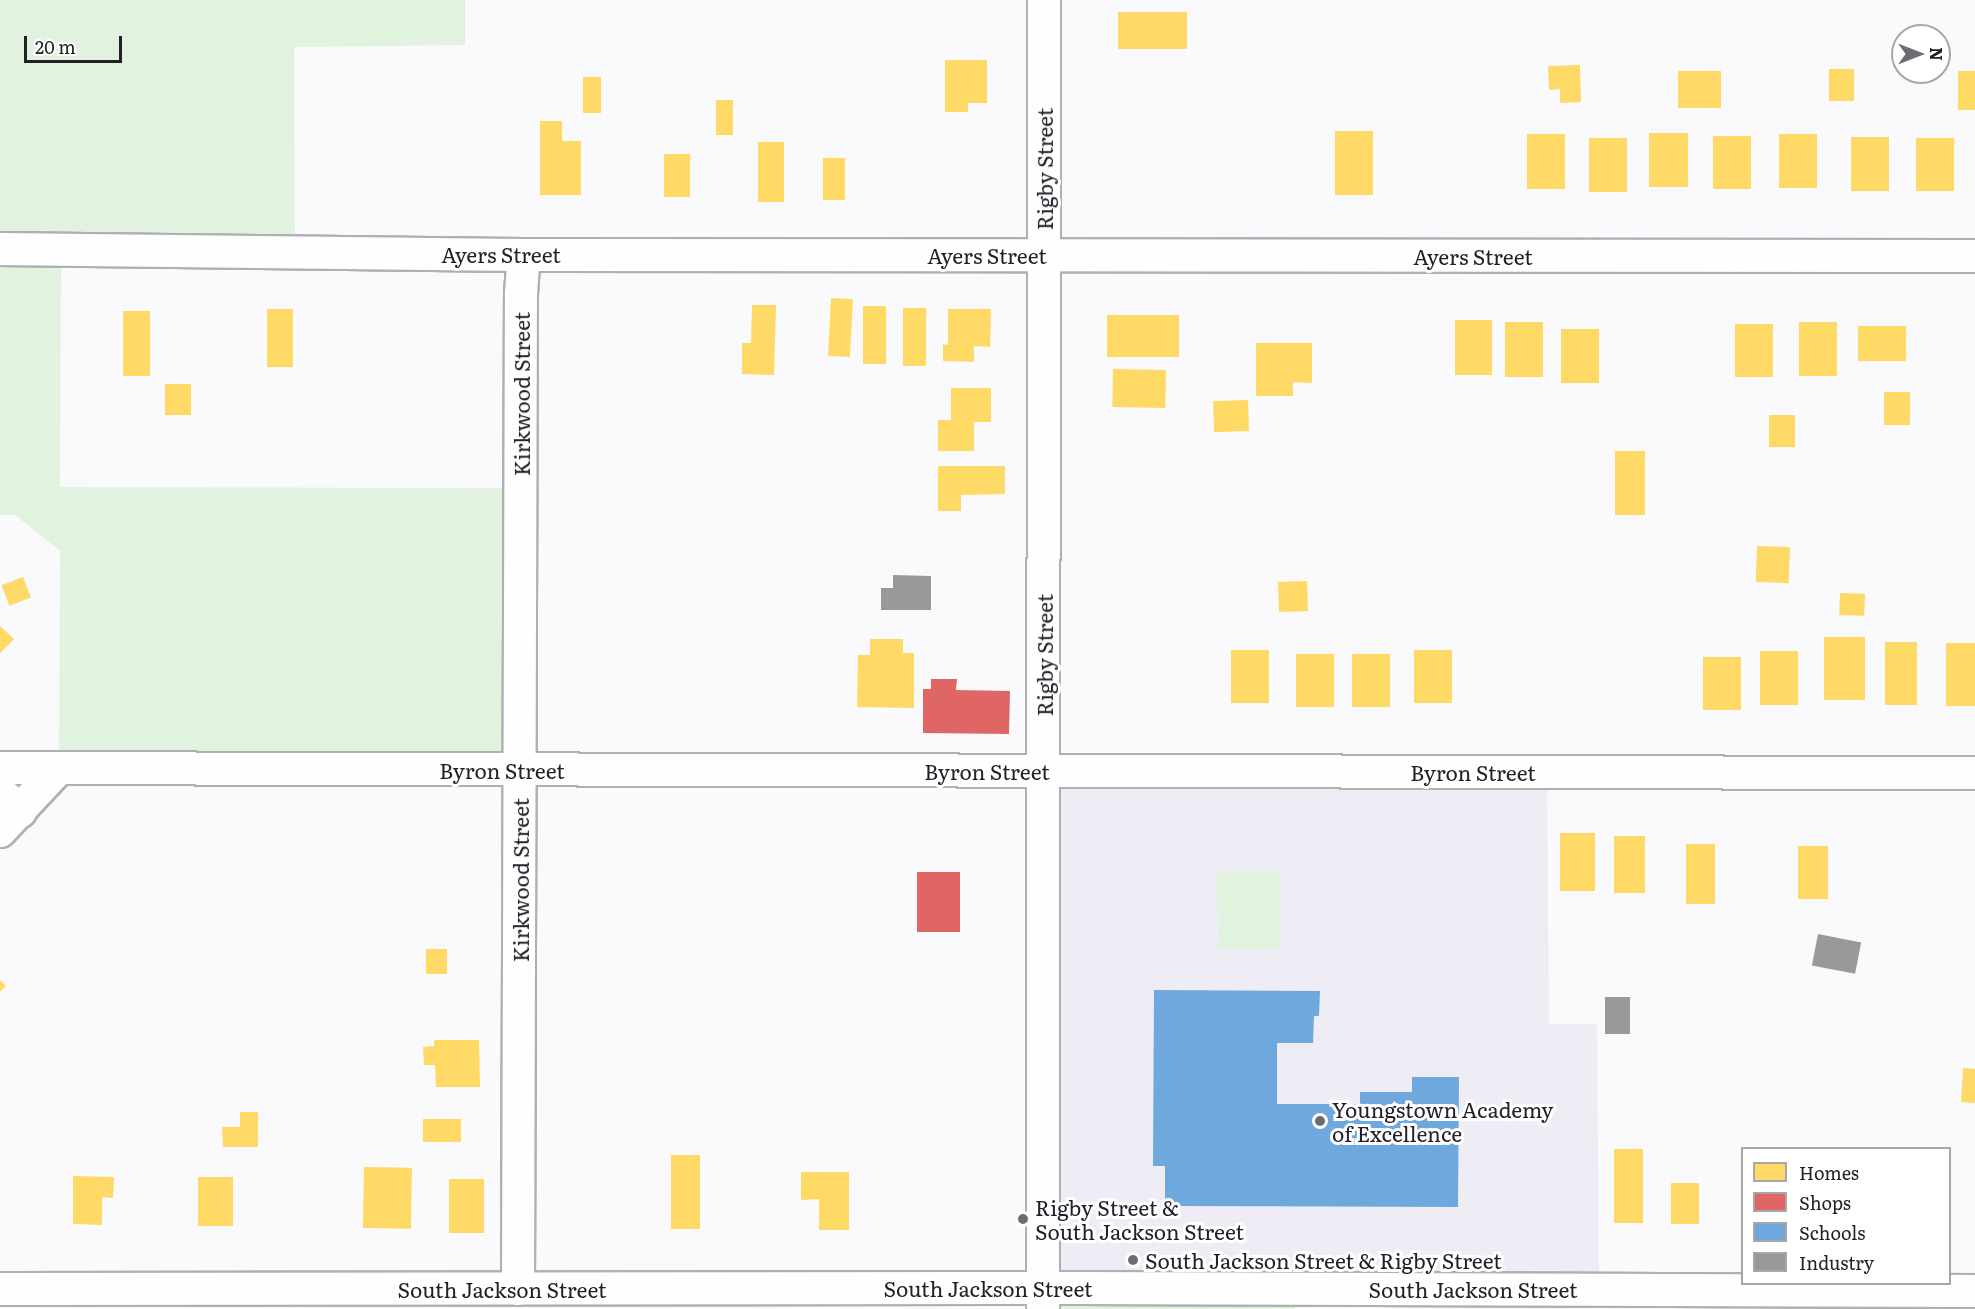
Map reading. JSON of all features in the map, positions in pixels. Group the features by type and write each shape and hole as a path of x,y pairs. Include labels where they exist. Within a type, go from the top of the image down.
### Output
{"street":[{"name":"Rigby Street","path":"1043,1298 1044,0"},
{"name":"Ayers Street","path":"0,249 524,255 1975,256"},
{"name":"Kirkwood Street","path":"518,1288 521,294 524,255"},
{"name":"Byron Street","path":"0,768 1975,773"},
{"path":"7,811 59,768"},
{"name":"South Jackson Street","path":"0,1289 518,1288 1043,1298 1840,1300 1975,1291"}],"shaded area":[{"name":"Youngstown Academy of Excellence","path":"1044,771 1547,772 1549,1024 1597,1024 1599,1290 1043,1288"}],"green space":[{"path":"0,0 465,0 465,45 294,47 295,252 61,250 60,487 521,488 520,770 59,768 60,551 15,515 0,515"},
{"path":"1279,871 1280,948 1218,949 1217,872"},
{"path":"1043,1288 1295,1288 1295,1309 1043,1309"}],"building: Homes":[{"path":"1118,12 1187,12 1187,49 1118,49"},
{"path":"945,60 987,60 987,103 968,103 968,112 945,112"},
{"path":"1580,65 1581,102 1560,103 1560,89 1549,90 1548,66"},
{"path":"1829,69 1854,69 1854,101 1829,101"},
{"path":"1678,71 1721,71 1721,108 1678,108"},
{"path":"1958,71 1975,71 1975,110 1958,110"},
{"path":"583,77 601,77 601,113 583,113"},
{"path":"716,100 733,100 733,135 716,135"},
{"path":"540,121 562,121 562,141 581,141 581,195 540,195"},
{"path":"1335,131 1373,131 1373,195 1335,195"},
{"path":"1649,133 1688,133 1688,187 1649,187"},
{"path":"1527,134 1565,134 1565,189 1527,189"},
{"path":"1779,134 1817,134 1817,188 1779,188"},
{"path":"1713,136 1751,136 1751,189 1713,189"},
{"path":"1851,137 1889,137 1889,191 1851,191"},
{"path":"1589,138 1627,138 1627,192 1589,192"},
{"path":"1916,138 1954,138 1954,191 1916,191"},
{"path":"758,142 784,142 784,202 758,202"},
{"path":"664,154 690,154 690,197 664,197"},
{"path":"823,158 845,158 845,200 823,200"},
{"path":"831,298 853,299 850,357 828,356"},
{"path":"752,305 776,305 774,375 742,374 742,343 751,343"},
{"path":"863,306 886,306 886,364 863,364"},
{"path":"903,308 926,308 926,366 903,366"},
{"path":"267,309 293,309 293,367 267,367"},
{"path":"948,309 991,309 990,347 974,346 974,362 943,361 943,344 948,345"},
{"path":"123,311 150,311 150,376 123,376"},
{"path":"1107,315 1179,315 1179,357 1107,357"},
{"path":"1455,320 1492,320 1492,375 1455,375"},
{"path":"1505,322 1543,322 1543,377 1505,377"},
{"path":"1799,322 1837,322 1837,376 1799,376"},
{"path":"1735,324 1773,324 1773,377 1735,377"},
{"path":"1858,326 1906,326 1906,361 1858,361"},
{"path":"1561,329 1599,329 1599,383 1561,383"},
{"path":"1256,343 1312,343 1312,383 1293,382 1293,396 1256,396"},
{"path":"1113,369 1166,370 1165,408 1112,407"},
{"path":"165,384 191,384 191,415 165,415"},
{"path":"951,388 991,388 991,422 974,422 974,451 938,451 938,420 951,420"},
{"path":"1884,392 1910,392 1910,425 1884,425"},
{"path":"1248,400 1249,431 1214,432 1213,401"},
{"path":"1769,415 1795,415 1795,447 1769,447"},
{"path":"1615,451 1645,451 1645,515 1615,515"},
{"path":"938,466 1005,466 1005,494 961,495 961,511 938,511"},
{"path":"1757,546 1790,547 1789,583 1756,582"},
{"path":"23,577 31,598 9,606 2,585"},
{"path":"1307,581 1308,611 1279,612 1278,582"},
{"path":"1840,593 1865,594 1864,616 1839,615"},
{"path":"0,626 14,639 0,653"},
{"path":"1824,637 1865,637 1865,700 1824,700"},
{"path":"870,639 903,639 903,653 914,653 914,708 857,707 858,655 870,655"},
{"path":"1885,642 1917,642 1917,705 1885,705"},
{"path":"1946,643 1975,643 1975,706 1946,706"},
{"path":"1231,650 1269,650 1269,703 1231,703"},
{"path":"1414,650 1452,650 1452,703 1414,703"},
{"path":"1760,651 1798,651 1798,705 1760,705"},
{"path":"1296,654 1334,654 1334,707 1296,707"},
{"path":"1352,654 1390,654 1390,707 1352,707"},
{"path":"1703,657 1741,657 1741,710 1703,710"},
{"path":"1560,833 1595,833 1595,891 1560,891"},
{"path":"1614,836 1645,836 1645,893 1614,893"},
{"path":"1686,844 1715,844 1715,904 1686,904"},
{"path":"1798,846 1828,846 1828,899 1798,899"},
{"path":"426,949 447,949 447,974 426,974"},
{"path":"0,980 6,986 0,992"},
{"path":"434,1040 479,1040 480,1087 436,1087 435,1065 424,1065 423,1047 434,1046"},
{"path":"1963,1068 1975,1069 1975,1103 1961,1102"},
{"path":"240,1112 258,1112 258,1147 223,1147 222,1127 240,1127"},
{"path":"423,1119 461,1119 461,1142 423,1142"},
{"path":"1614,1149 1643,1149 1643,1223 1614,1223"},
{"path":"671,1155 700,1155 700,1229 671,1229"},
{"path":"364,1167 412,1168 411,1229 363,1228"},
{"path":"801,1172 849,1172 849,1230 819,1230 819,1199 801,1200"},
{"path":"73,1176 114,1177 113,1198 102,1197 102,1225 73,1224"},
{"path":"198,1177 233,1177 233,1226 198,1226"},
{"path":"449,1179 484,1179 484,1233 449,1233"},
{"path":"1671,1183 1699,1183 1699,1224 1671,1224"}],"building: Shops":[{"path":"931,679 957,679 956,690 1010,691 1009,734 923,733 923,689 931,689"},
{"path":"917,872 960,872 960,932 917,932"}],"building: Schools":[{"path":"1154,990 1320,991 1319,1016 1314,1016 1313,1043 1277,1043 1277,1104 1360,1104 1360,1092 1412,1092 1412,1077 1459,1077 1458,1207 1165,1206 1165,1166 1153,1166"}],"building: Industry":[{"path":"893,575 931,576 931,610 881,610 881,588 893,588"},
{"path":"1818,934 1861,942 1855,974 1812,965"},
{"path":"1605,997 1630,997 1630,1034 1605,1034"}],"place":[{"name":"Youngstown Academy of Excellence","path":"1320,1121"},
{"name":"Rigby Street & South Jackson Street","path":"1023,1219"},
{"name":"South Jackson Street & Rigby Street","path":"1133,1260"}]}
